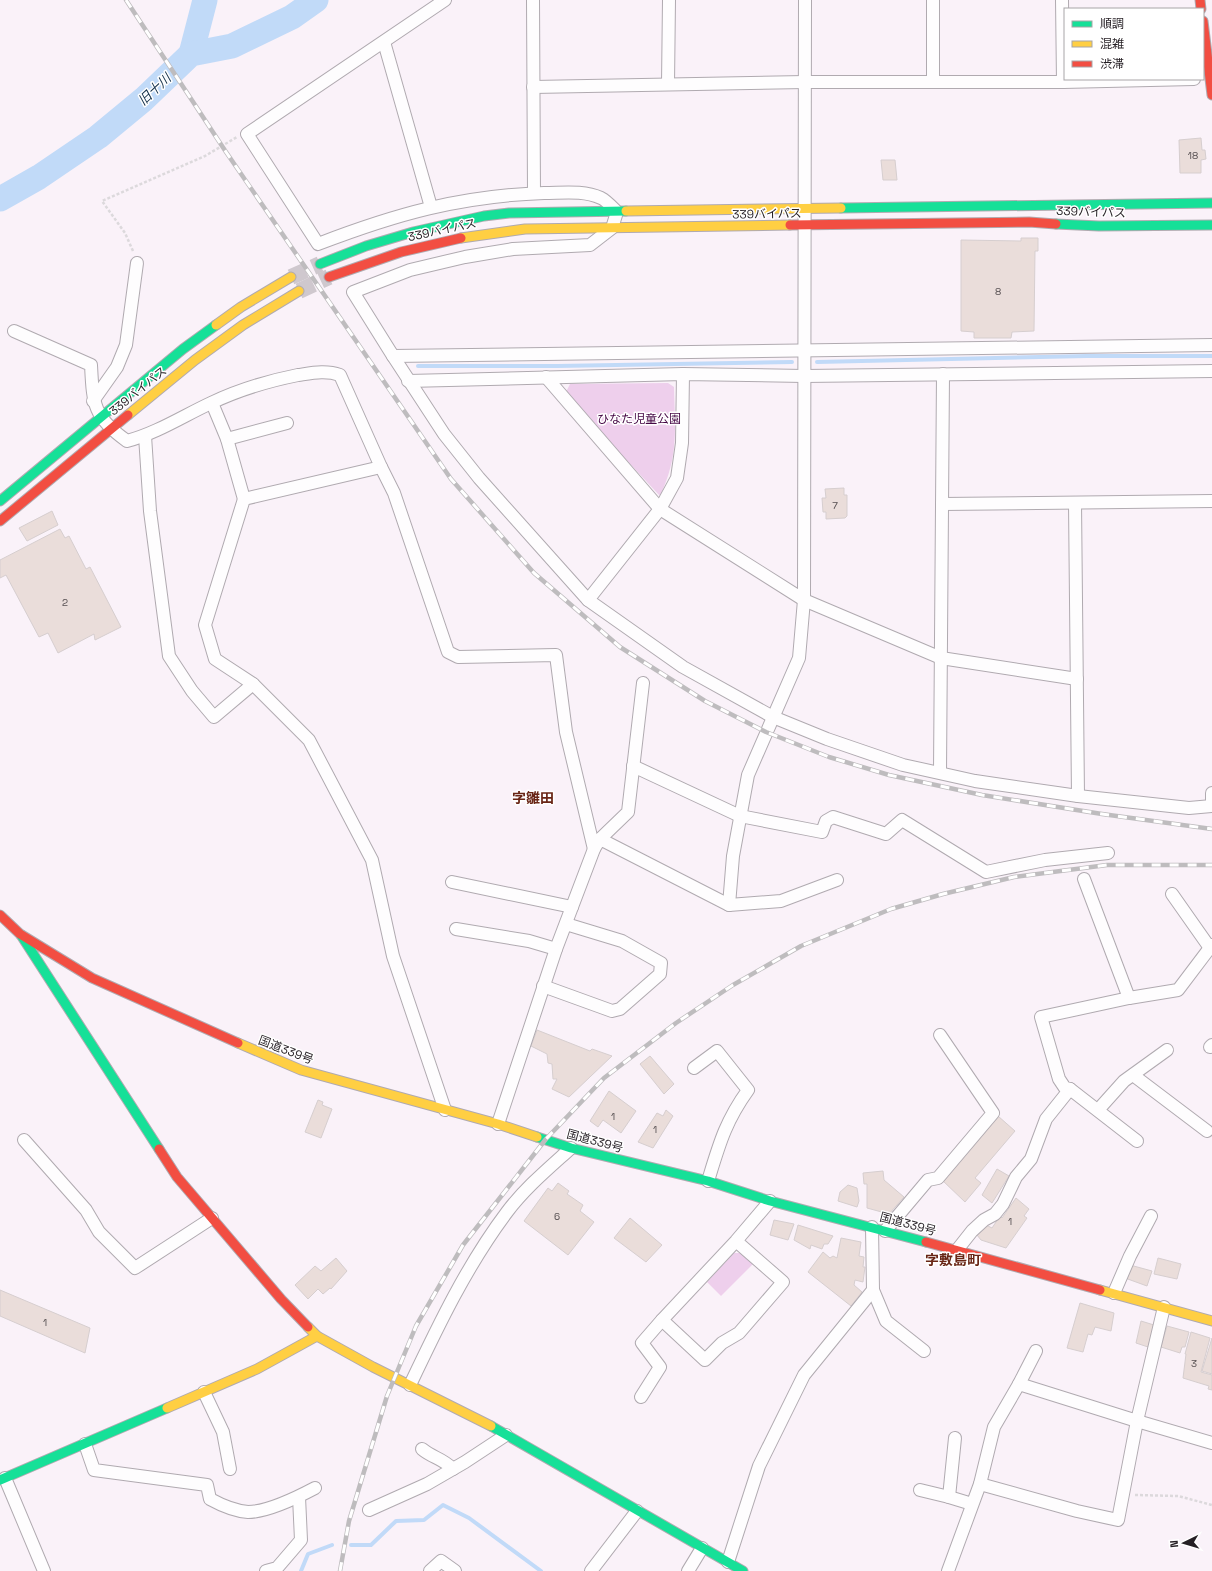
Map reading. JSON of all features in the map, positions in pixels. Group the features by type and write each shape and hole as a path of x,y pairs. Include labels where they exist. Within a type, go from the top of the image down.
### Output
{"main road":[{"path":"1204,33 1208,79 1212,94"},
{"path":"320,264 374,243 452,222 508,214 1212,203"},
{"name":"339バイパス","path":"329,277 378,258 446,239 525,229 1029,222 1099,226 1212,224"},
{"path":"0,501 183,349 241,307 291,277"},
{"name":"339バイパス","path":"0,521 195,360 279,302 299,291"},
{"name":"国道339号","path":"0,915 20,934 92,978 217,1035 301,1070 498,1124 571,1148 708,1181 770,1200 1212,1321"},
{"path":"20,934 177,1177 281,1299 317,1336 373,1367 506,1435 743,1571"},
{"path":"2,1479 257,1369 317,1336"}],"street":[{"path":"445,0 247,134 318,244 374,223 430,207 483,197 582,192 602,198 617,212 612,228 590,245 513,249 464,257 410,270 353,292 408,381 444,434 479,478 588,600 683,667 773,717 852,748 903,765 975,780 1078,796 1189,808 1212,806 1212,793"},
{"path":"533,0 534,194"},
{"path":"668,84 669,0"},
{"path":"729,905 733,856 748,775 799,658 804,600 805,0"},
{"path":"933,0 933,82"},
{"path":"1062,0 1063,82"},
{"path":"384,42 430,207"},
{"path":"533,87 805,82 1063,82 1150,80"},
{"path":"93,401 117,367 126,345 137,264"},
{"path":"14,330 91,365 93,401 101,417 111,429 127,441 145,436 212,403 243,390 282,378 330,372 340,375 380,467 394,493 448,652 458,657 556,655 566,732 597,844 729,905 781,901 837,880"},
{"path":"393,356 1212,345"},
{"path":"408,381 683,374 804,376 1212,371"},
{"path":"588,600 660,509 677,478 682,443 683,374"},
{"path":"940,772 943,374"},
{"path":"546,377 660,509 804,600 941,658 1077,679"},
{"path":"212,403 227,439 244,499 205,625 215,659 253,684 309,740 372,860 393,956 418,1025 445,1110"},
{"path":"227,439 287,423"},
{"path":"145,436 150,511 169,656 192,691 214,717 253,684"},
{"path":"244,499 380,467"},
{"path":"942,504 1212,501"},
{"path":"1075,503 1078,796"},
{"path":"498,1124 556,949 597,844 628,812 643,684"},
{"path":"633,766 740,816 822,832 826,821 833,817 886,834 902,820 986,872 1045,860 1108,853"},
{"path":"1084,879 1129,998"},
{"path":"452,882 572,907"},
{"path":"1137,1141 1070,1089 1066,1088 1059,1079 1041,1017 1129,998 1178,990 1211,947 1172,894"},
{"path":"543,986 612,1011 620,1009 660,974 661,963 622,941 566,924"},
{"path":"456,929 529,941 556,949"},
{"path":"885,1231 928,1180 938,1178 993,1113 940,1035"},
{"path":"1098,1110 1124,1081 1167,1050"},
{"path":"694,1068 717,1051 748,1090 733,1111 722,1134 708,1181"},
{"path":"1133,1074 1207,1131"},
{"path":"957,1250 972,1231 984,1220 995,1214 1003,1204 1016,1177 1031,1158 1046,1119 1070,1089"},
{"path":"24,1140 86,1210 99,1232 136,1268 212,1218"},
{"path":"410,1385 432,1339 467,1274 507,1212 530,1186 571,1148"},
{"path":"641,1397 660,1367 642,1343 736,1241 770,1200"},
{"path":"1114,1293 1130,1256 1151,1216"},
{"path":"872,1227 873,1290 886,1321 924,1351"},
{"path":"662,1320 705,1360 722,1343 739,1333 783,1282 736,1241"},
{"path":"728,1562 759,1466 804,1375 873,1290"},
{"path":"980,1484 1077,1511 1118,1520 1137,1421 1164,1307"},
{"path":"948,1571 980,1484 994,1428 1020,1384 1036,1351"},
{"path":"1020,1384 1212,1443"},
{"path":"204,1392 223,1432 230,1469"},
{"path":"369,1510 427,1484 506,1435"},
{"path":"949,1497 955,1438"},
{"path":"85,1444 94,1470 207,1486 210,1499 226,1507 248,1512 276,1506 299,1497 315,1488"},
{"path":"422,1449 429,1455 444,1460 453,1469"},
{"path":"2,1479 44,1571"},
{"path":"920,1490 972,1504"},
{"path":"266,1571 277,1568 302,1540 299,1497"},
{"path":"591,1571 637,1511"},
{"path":"688,1571 702,1548"},
{"path":"430,1571 441,1561 456,1571"}],"path":[{"path":"137,264 132,246 125,233 102,201 210,154 232,140 247,134"},
{"path":"1123,1494 1178,1496 1212,1505"}],"green space":[{"name":"ひなた児童公園","path":"668,383 674,387 675,429 673,455 666,482 660,496 565,394 570,384"},
{"path":"734,1253 740,1253 753,1264 721,1296 707,1282"}],"building":[{"path":"1201,138 1202,150 1205,150 1206,159 1201,160 1201,173 1180,173 1179,140"},
{"path":"881,160 895,160 897,180 883,180"},
{"path":"1021,238 1038,238 1038,251 1035,251 1034,331 1012,332 1011,338 974,338 974,332 961,331 961,240 1021,241"},
{"path":"844,488 844,495 847,495 847,516 845,518 826,519 826,512 823,512 822,498 826,498 825,489"},
{"path":"52,511 58,525 27,541 19,528"},
{"path":"60,529 65,538 69,536 86,569 90,567 121,627 95,640 94,634 58,653 48,633 39,637 6,575 0,578 0,560"},
{"path":"537,1030 590,1051 592,1049 612,1056 569,1097 552,1089 557,1079 553,1079 552,1064 548,1063 547,1054 531,1046"},
{"path":"650,1056 674,1084 664,1094 640,1064"},
{"path":"609,1091 636,1111 621,1133 603,1120 598,1127 590,1121"},
{"path":"318,1100 323,1102 322,1105 332,1109 321,1138 305,1132"},
{"path":"666,1110 673,1116 653,1148 638,1142 657,1113 663,1116"},
{"path":"998,1116 1015,1131 975,1178 981,1183 965,1202 942,1180"},
{"path":"997,1169 1009,1176 992,1203 982,1195"},
{"path":"883,1171 884,1180 904,1197 889,1214 867,1208 867,1184 864,1184 863,1173"},
{"path":"558,1183 569,1191 567,1194 583,1205 580,1211 594,1222 568,1255 524,1221 548,1188 552,1191"},
{"path":"848,1185 857,1188 859,1201 857,1207 838,1201 840,1192"},
{"path":"1016,1198 1029,1209 1024,1216 1027,1218 1006,1248 981,1240 977,1235 986,1225 992,1228 1000,1216 1002,1218"},
{"path":"630,1218 662,1245 646,1262 614,1238"},
{"path":"774,1220 794,1224 788,1240 770,1235"},
{"path":"798,1225 833,1236 828,1244 824,1244 822,1249 811,1245 810,1249 794,1240"},
{"path":"841,1238 861,1242 859,1256 864,1257 863,1267 865,1267 863,1282 855,1280 854,1285 862,1292 851,1306 808,1272 823,1252 830,1258 833,1256 837,1258"},
{"path":"336,1258 347,1271 331,1289 330,1288 323,1294 318,1289 308,1299 295,1285 315,1266 321,1271"},
{"path":"1158,1258 1181,1264 1177,1279 1154,1274"},
{"path":"1130,1265 1152,1271 1147,1286 1125,1278"},
{"path":"0,1290 90,1328 85,1353 0,1316"},
{"path":"1080,1303 1114,1313 1111,1331 1095,1327 1092,1335 1088,1334 1083,1352 1067,1348"},
{"path":"1141,1321 1154,1325 1148,1347 1136,1343"},
{"path":"1167,1326 1189,1332 1185,1347 1182,1347 1180,1353 1161,1347"},
{"path":"1191,1332 1210,1338 1201,1372 1212,1375 1212,1390 1208,1389 1209,1386 1183,1378 1185,1354"},
{"path":"1212,1338 1212,1374 1202,1371"}],"waterway":[{"path":"191,54 205,0"},
{"name":"旧十川","path":"0,199 39,177 98,137 144,99 191,54 232,46 292,17 316,0"},
{"path":"817,362 1087,356 1212,356"},
{"path":"418,366 557,366 792,362"},
{"path":"351,1545 371,1545 396,1521 424,1520 443,1505 469,1518 541,1571"},
{"path":"301,1571 308,1554 332,1545"}],"tunnel":[{"path":"291,277 320,264"},
{"path":"299,291 329,277"}],"railway":[{"path":"126,0 226,152 451,479 534,573 620,647 705,701 766,732 829,757 889,775 982,795 1102,814 1212,829"},
{"path":"340,1571 349,1521 387,1396 416,1326 463,1245 546,1139 604,1078 676,1023 733,985 801,946 891,909 943,894 1014,877 1107,865 1212,865"}],"traffic: fast":[{"path":"841,208 1212,203"},
{"path":"320,264 366,246 413,232 484,216 509,213 626,211"},
{"path":"1056,224 1099,226 1212,225"},
{"path":"0,501 183,349 216,325"},
{"path":"21,935 159,1149"},
{"path":"537,1137 571,1148 708,1181 770,1201 926,1242"},
{"path":"0,1480 167,1408"},
{"path":"491,1426 743,1571"}],"traffic: slow":[{"path":"626,211 841,208"},
{"path":"461,238 525,229 790,225"},
{"path":"216,325 241,307 291,277"},
{"path":"128,415 195,360 243,325 299,291"},
{"path":"238,1043 301,1070 498,1124 537,1137"},
{"path":"1100,1290 1212,1321"},
{"path":"308,1327 317,1336 373,1367 491,1426"},
{"path":"167,1408 257,1369 317,1336"}],"traffic: jam":[{"path":"1200,0 1201,8"},
{"path":"1204,29 1212,95"},
{"path":"790,225 1029,222 1056,224"},
{"path":"329,277 401,252 461,238"},
{"path":"0,521 128,415"},
{"path":"0,915 20,934 92,978 238,1043"},
{"path":"159,1149 177,1177 281,1299 308,1327"},
{"path":"926,1242 1100,1290"}],"district":[{"name":"字雛田","path":"533,798"},
{"name":"字敷島町","path":"953,1260"}]}
